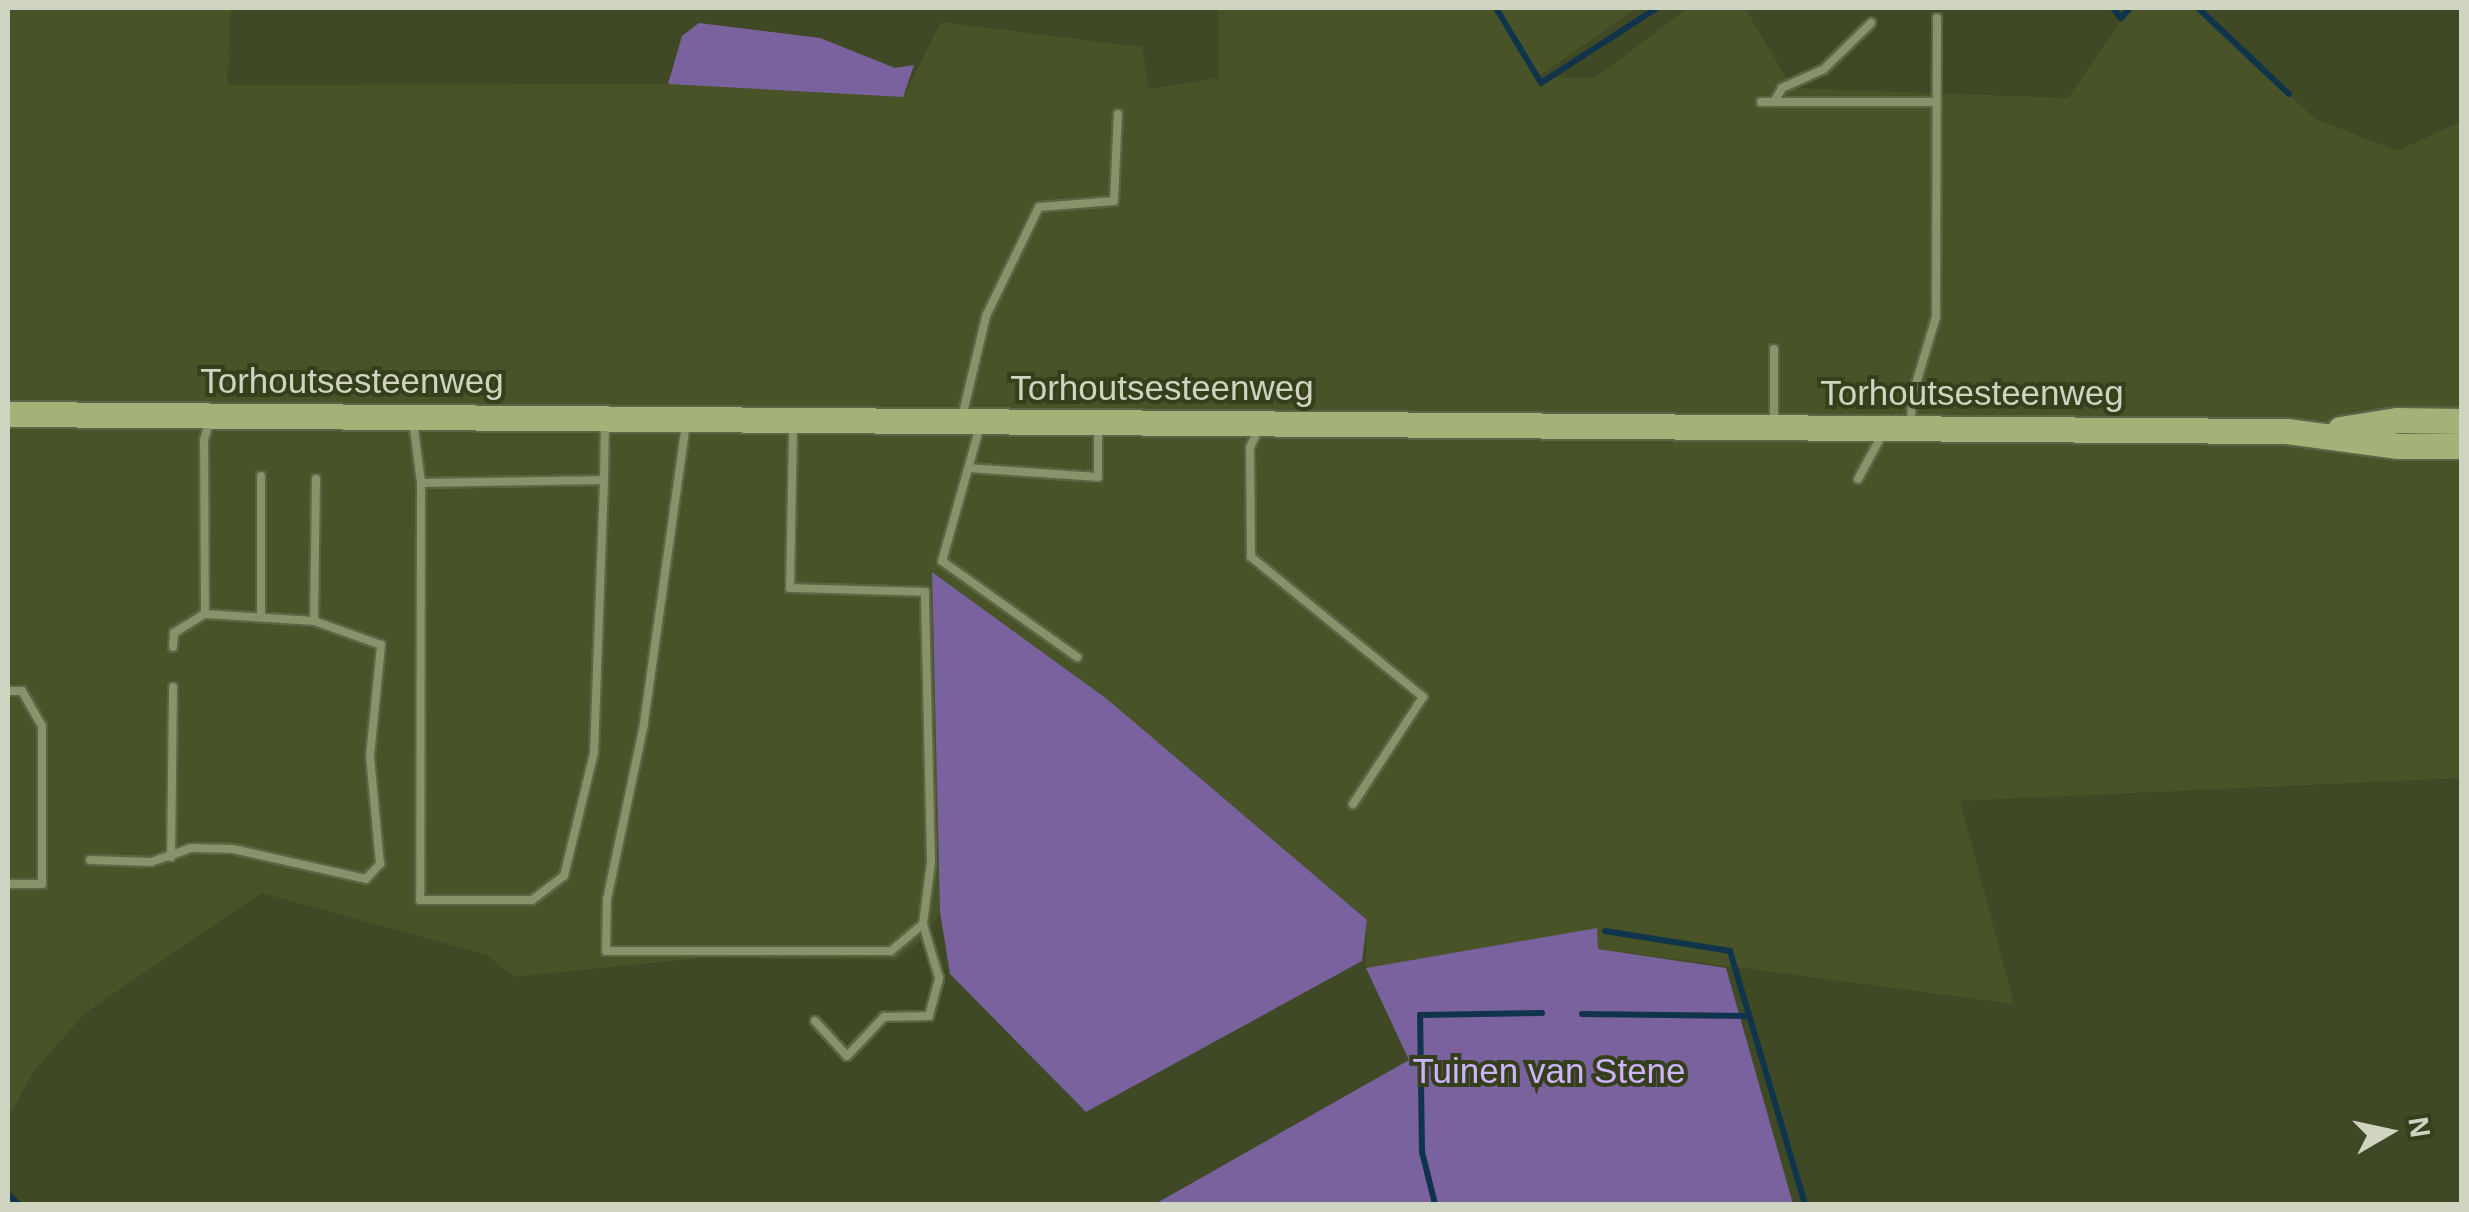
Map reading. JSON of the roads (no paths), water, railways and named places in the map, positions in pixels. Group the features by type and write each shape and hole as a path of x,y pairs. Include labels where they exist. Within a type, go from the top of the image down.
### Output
{"main road":[{"name":"Torhoutsesteenweg","path":"8,414 1899,427 2315,433 2398,446 2462,446"},
{"name":"Torhoutsesteenweg","path":"2315,433 2398,420 2462,421"}],"lane":[{"path":"1858,479 1899,427 1936,317 1937,18"},
{"path":"1774,102 1782,88 1824,69 1870,23"},
{"path":"1761,102 1935,102"},
{"path":"1076,657 942,561 968,468 986,316 1039,207 1114,201 1118,114"},
{"path":"1774,349 1774,426"},
{"path":"205,614 204,440 211,415"},
{"path":"413,417 422,482 420,900 532,900 564,876 594,754 591,703 606,418"},
{"path":"687,419 644,724 607,899 606,951 891,951 923,924"},
{"path":"793,420 790,588 925,592 931,862 923,924 939,978 928,1016 884,1018 848,1056 815,1021"},
{"path":"968,468 1098,477 1098,423"},
{"path":"1261,424 1250,447 1251,556 1424,697 1353,804"},
{"path":"261,476 262,615"},
{"path":"314,621 316,478"},
{"path":"422,482 604,480"},
{"path":"90,860 171,857 191,848 234,849 366,879 380,864 370,756 381,645 314,621 205,614 174,633 174,648"},
{"path":"171,857 173,687"},
{"path":"8,692 22,691 42,726 42,884 8,884"}],"waterway":[{"path":"1496,8 1541,83 1657,8"},
{"path":"2113,8 2121,18 2130,8"},
{"path":"2198,8 2289,94"},
{"path":"1605,931 1730,951 1805,1204"},
{"path":"1435,1204 1422,1152 1420,1015 1542,1013"},
{"path":"1582,1014 1749,1016"},
{"path":"8,1194 18,1204"}],"park label":[{"name":"Tuinen van Stene","path":"1549,1071"}]}
